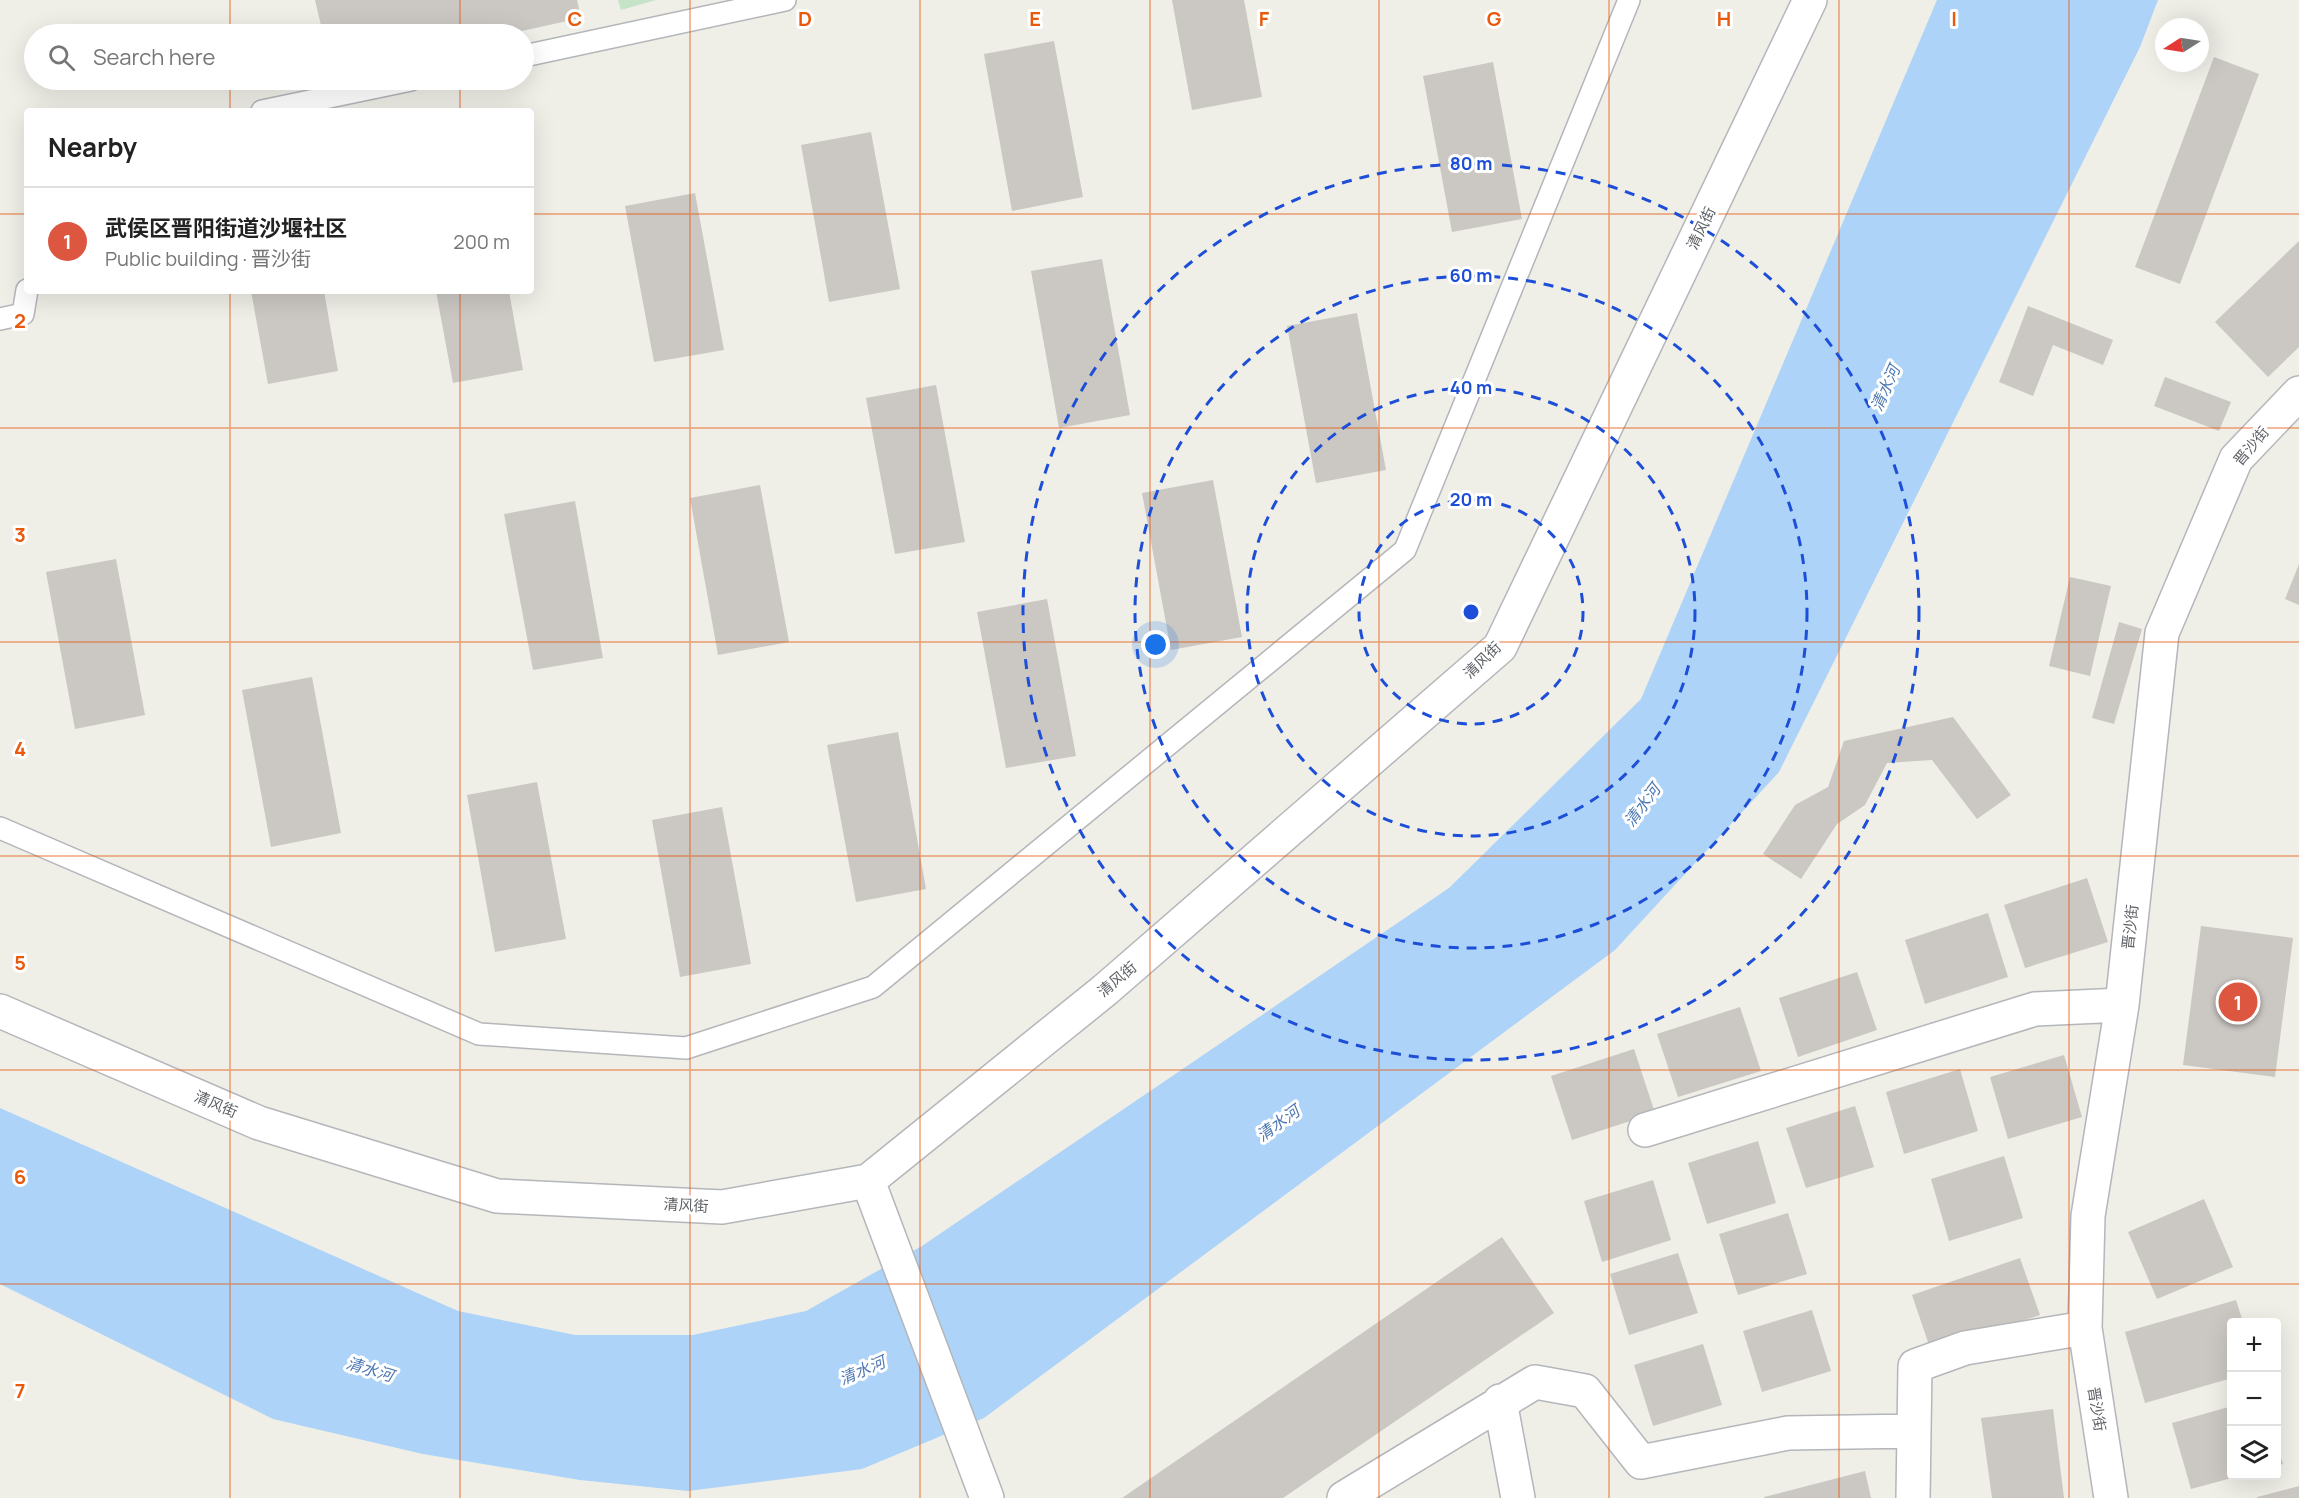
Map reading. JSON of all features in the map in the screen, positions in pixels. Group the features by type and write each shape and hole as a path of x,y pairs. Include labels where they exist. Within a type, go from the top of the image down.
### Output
{"street":[{"name":"清风街","path":"0,1011 259,1123 497,1196 722,1207 868,1181 1105,990 1500,648 1810,0"},
{"name":"晋沙街","path":"2110,1498 2085,1328 2088,1216 2122,1005 2162,633 2236,459 2299,393"},
{"path":"1645,1130 2035,1009 2122,1005"},
{"path":"868,1181 987,1498"},
{"path":"1913,1498 1915,1366 1965,1348 2085,1328"},
{"path":"1344,1498 1500,1401 1535,1382 1585,1391 1641,1462 1788,1433 1914,1431"},
{"path":"1500,1401 1518,1498"}],"lane":[{"path":"534,54 785,0"},
{"path":"0,828 479,1034 686,1048 873,987 1405,550 1629,0"},
{"path":"276,108 363,90"},
{"path":"0,319 23,314 26,294"}],"green space":[{"path":"618,0 656,0 621,10"}],"water":[{"name":"清水河","path":"1937,0 2158,0 2140,47 1779,772 1615,950 984,1418 862,1469 688,1491 580,1480 423,1454 273,1419 0,1284 0,1108 458,1311 575,1335 693,1335 806,1311 922,1246 1449,888 1641,699"}],"building":[{"path":"315,0 577,0 581,18 534,28 534,24 321,24"},
{"path":"1172,0 1244,0 1262,97 1192,110"},
{"path":"1054,41 1083,197 1012,211 984,54"},
{"path":"2214,57 2259,74 2180,284 2135,267"},
{"path":"1493,62 1522,219 1452,232 1423,76"},
{"path":"871,132 900,289 829,302 801,145"},
{"path":"695,193 724,350 654,362 625,206"},
{"path":"2299,241 2299,347 2268,377 2215,322"},
{"path":"1102,259 1130,415 1059,428 1031,271"},
{"path":"252,294 325,294 338,371 268,384"},
{"path":"437,294 510,294 523,370 453,383"},
{"path":"2028,306 2113,340 2103,365 2053,345 2033,396 1999,382"},
{"path":"1357,313 1386,470 1316,483 1287,326"},
{"path":"2165,377 2231,402 2219,431 2154,406"},
{"path":"936,385 965,542 895,554 866,398"},
{"path":"1213,480 1242,637 1171,650 1142,493"},
{"path":"760,485 789,642 718,655 690,498"},
{"path":"575,501 603,658 533,670 504,514"},
{"path":"116,559 145,715 75,729 46,572"},
{"path":"2299,564 2299,605 2285,599"},
{"path":"2070,577 2111,586 2090,676 2049,666"},
{"path":"1047,599 1076,756 1006,768 977,612"},
{"path":"2119,622 2142,629 2114,724 2092,718"},
{"path":"312,677 341,833 271,847 242,690"},
{"path":"1953,717 2011,795 1977,819 1932,760 1887,763 1865,805 1837,824 1801,879 1763,854 1795,805 1828,787 1844,741"},
{"path":"898,732 926,889 856,902 827,745"},
{"path":"537,782 566,939 495,952 467,795"},
{"path":"722,807 751,964 680,977 652,820"},
{"path":"2087,878 2108,942 2025,968 2004,905"},
{"path":"1988,913 2008,977 1925,1004 1905,940"},
{"path":"2201,926 2293,938 2275,1077 2183,1065"},
{"path":"1857,972 1877,1030 1798,1057 1779,998"},
{"path":"1740,1007 1761,1071 1678,1097 1657,1034"},
{"path":"1634,1049 1655,1113 1572,1140 1551,1076"},
{"path":"2064,1055 2082,1117 2008,1139 1990,1077"},
{"path":"1960,1069 1978,1131 1904,1154 1886,1092"},
{"path":"1855,1106 1874,1167 1806,1188 1786,1128"},
{"path":"1758,1141 1776,1203 1707,1224 1688,1163"},
{"path":"2004,1156 2023,1218 1949,1241 1931,1179"},
{"path":"1653,1180 1671,1240 1602,1262 1584,1201"},
{"path":"2204,1199 2233,1267 2157,1299 2128,1232"},
{"path":"1788,1213 1807,1274 1738,1295 1719,1234"},
{"path":"1502,1237 1554,1313 1283,1498 1122,1498"},
{"path":"1678,1253 1698,1313 1629,1335 1610,1274"},
{"path":"2020,1258 2040,1315 1931,1351 1912,1295"},
{"path":"2236,1300 2242,1318 2227,1318 2227,1379 2145,1403 2125,1332"},
{"path":"1812,1310 1831,1371 1762,1392 1743,1331"},
{"path":"1703,1344 1722,1405 1653,1426 1634,1365"},
{"path":"2227,1407 2227,1479 2191,1489 2172,1423"},
{"path":"2053,1409 2064,1498 1992,1498 1981,1418"},
{"path":"1865,1471 1871,1498 1764,1498 1764,1497"},
{"path":"2299,1486 2299,1498 2257,1498 2257,1497"}],"place":[{"name":"武侯区晋阳街道沙堰社区","path":"2238,1002"}]}
